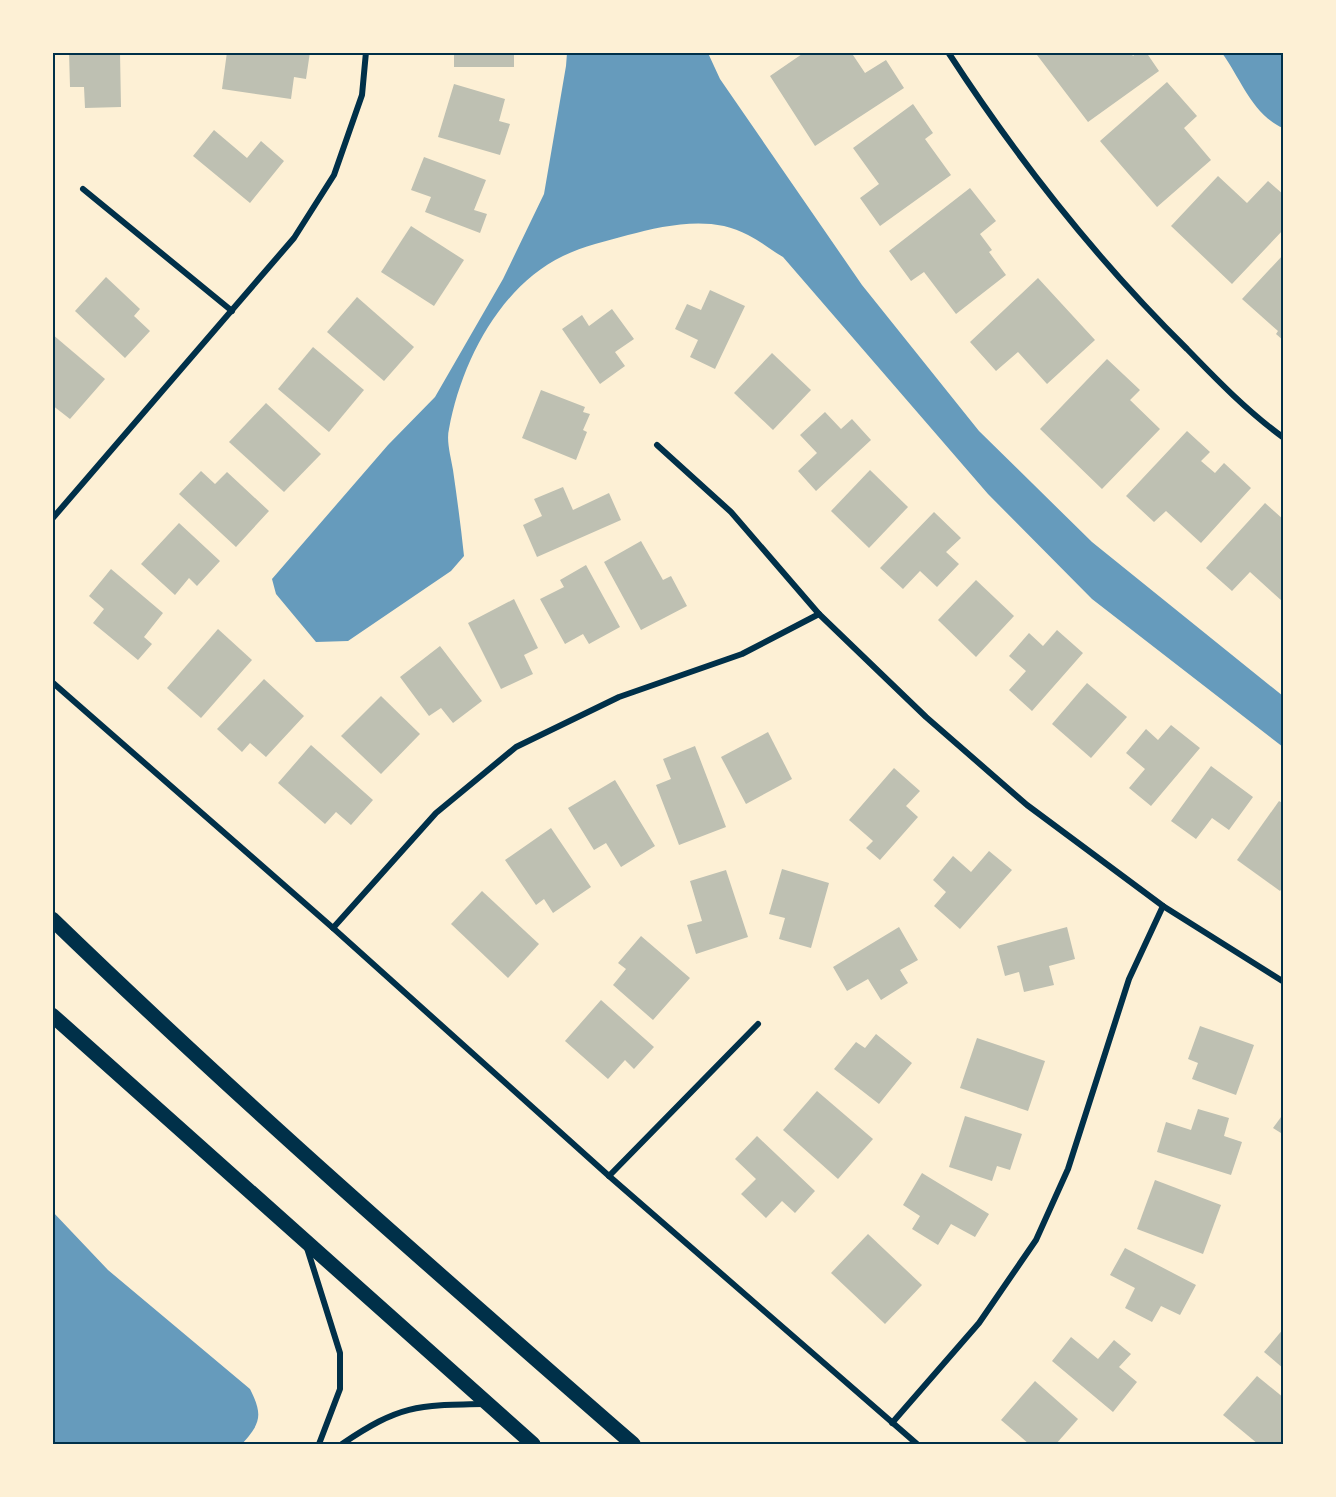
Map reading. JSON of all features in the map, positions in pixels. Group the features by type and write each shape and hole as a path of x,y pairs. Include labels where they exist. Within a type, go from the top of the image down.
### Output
{"main road":[{"path":"52,919 192,1053 391,1232 633,1444"},
{"path":"52,1015 533,1444"}],"street":[{"path":"52,519 294,238 334,175 362,95 366,52"},
{"path":"948,52 995,124 1072,226 1164,327 1253,416 1284,438"},
{"path":"83,189 232,311"},
{"path":"657,445 731,512 819,614 926,717 1027,805 1163,906 1284,982"},
{"path":"333,928 436,813 516,747 619,697 742,654 819,614"},
{"path":"52,682 333,928 609,1176 917,1444"},
{"path":"892,1423 979,1323 1036,1240 1068,1169 1129,979 1163,906"},
{"path":"609,1176 758,1024"},
{"path":"305,1241 340,1353 340,1389 319,1444"},
{"path":"342,1444 384,1417 402,1410 433,1404 487,1404"}],"water":[{"path":"567,53 708,53 720,79 862,285 979,431 1092,542 1283,696 1283,747 1092,599 988,494 783,257 748,235 719,225 673,225 595,244 563,256 541,269 520,286 502,307 474,353 463,378 449,429 448,444 464,556 451,571 348,641 316,642 276,594 272,579 388,445 435,397 503,279 544,194"},
{"path":"1222,53 1283,53 1283,128 1272,122 1255,105"},
{"path":"52,1211 108,1270 250,1389 257,1406 258,1418 253,1430 242,1444 53,1444"}],"building":[{"path":"69,52 120,52 121,107 85,108 84,87 70,87"},
{"path":"227,52 310,52 306,79 294,77 291,99 222,89"},
{"path":"454,52 514,52 514,67 454,67"},
{"path":"805,52 851,52 865,73 886,60 904,88 815,146 770,76"},
{"path":"1040,52 1130,52 1133,56 1138,52 1146,52 1159,71 1088,122 1037,55"},
{"path":"1167,82 1197,116 1184,128 1211,160 1157,207 1100,141"},
{"path":"454,84 505,99 499,121 510,124 500,155 438,137"},
{"path":"913,104 933,133 925,139 951,175 880,226 860,198 879,184 853,148"},
{"path":"214,130 247,158 261,141 284,161 250,203 193,156"},
{"path":"424,157 486,180 474,210 487,214 480,233 425,212 431,197 411,190"},
{"path":"1218,176 1247,203 1268,181 1284,195 1284,229 1232,284 1171,226"},
{"path":"970,188 996,221 980,234 992,250 989,252 1006,275 956,314 924,272 911,281 889,251"},
{"path":"411,226 464,260 434,306 381,272"},
{"path":"1284,254 1284,341 1276,334 1278,331 1242,299"},
{"path":"106,277 140,309 134,316 150,331 125,358 75,311"},
{"path":"1038,278 1095,340 1047,384 1018,352 996,371 970,342"},
{"path":"710,290 745,306 715,369 690,357 698,340 675,329 687,304 701,310"},
{"path":"357,297 414,347 384,381 327,332"},
{"path":"612,309 634,339 615,352 625,366 600,384 562,329 582,315 589,326"},
{"path":"52,334 105,379 70,419 52,405"},
{"path":"313,347 364,390 329,432 278,389"},
{"path":"772,353 811,390 773,430 734,393"},
{"path":"1107,359 1140,390 1130,400 1160,429 1102,489 1040,429"},
{"path":"541,390 585,407 583,412 590,414 583,430 587,432 576,460 522,438"},
{"path":"266,403 321,454 284,492 229,442"},
{"path":"825,412 841,429 852,419 871,440 816,491 798,471 817,453 800,435"},
{"path":"1187,431 1210,452 1201,461 1215,473 1224,463 1251,488 1201,543 1166,511 1154,522 1126,496"},
{"path":"870,470 908,507 869,548 831,511"},
{"path":"201,471 215,484 227,472 269,511 236,547 179,494"},
{"path":"563,487 573,510 609,493 621,520 537,557 523,525 542,516 534,499"},
{"path":"1265,503 1284,520 1282,601 1250,572 1232,591 1206,568"},
{"path":"934,512 961,538 946,552 959,564 937,587 920,571 903,589 880,568"},
{"path":"179,523 220,561 197,586 189,578 175,595 141,564"},
{"path":"641,541 663,580 671,576 687,606 641,630 604,562"},
{"path":"586,565 620,627 589,644 583,634 565,644 540,599 564,587 560,580"},
{"path":"111,569 163,613 144,637 152,644 138,660 93,623 104,609 89,596"},
{"path":"976,580 1014,616 976,657 938,620"},
{"path":"514,599 538,648 524,655 533,674 501,689 468,623"},
{"path":"218,629 252,660 201,718 167,688"},
{"path":"1057,630 1083,653 1032,711 1009,690 1026,671 1009,656 1029,633 1043,646"},
{"path":"440,646 482,701 453,723 441,708 429,716 400,677"},
{"path":"264,679 304,716 266,757 250,743 242,752 217,729"},
{"path":"1087,683 1127,717 1091,758 1052,724"},
{"path":"381,696 420,734 381,774 341,736"},
{"path":"1171,725 1200,748 1151,806 1129,788 1145,769 1126,753 1146,729 1158,740"},
{"path":"768,732 792,779 746,804 721,757"},
{"path":"311,745 373,800 351,825 336,812 325,824 278,783"},
{"path":"695,746 726,827 679,845 656,785 671,779 663,759"},
{"path":"1211,766 1253,797 1229,830 1212,818 1196,839 1171,821"},
{"path":"894,768 920,791 906,806 918,817 880,860 866,848 873,841 849,820"},
{"path":"615,780 655,846 621,867 606,843 594,850 568,808"},
{"path":"1279,801 1284,804 1284,886 1280,891 1237,860"},
{"path":"551,828 591,887 553,913 544,899 536,905 505,860"},
{"path":"989,851 1012,870 960,929 934,906 946,892 933,880 953,856 971,872"},
{"path":"782,869 829,883 811,948 779,939 785,918 769,914"},
{"path":"726,870 748,937 696,954 687,925 702,921 690,881"},
{"path":"482,891 539,944 508,978 451,924"},
{"path":"899,927 918,960 900,970 908,983 881,1000 868,979 847,991 833,967"},
{"path":"1067,927 1075,959 1049,966 1054,985 1024,992 1019,972 1005,976 997,946"},
{"path":"641,936 690,978 653,1020 613,985 626,969 618,963"},
{"path":"601,1000 654,1047 634,1069 625,1060 608,1079 565,1041"},
{"path":"1200,1026 1254,1045 1236,1095 1192,1079 1198,1063 1188,1059"},
{"path":"876,1034 912,1063 879,1104 834,1069 856,1042 865,1048"},
{"path":"977,1038 1045,1061 1028,1111 960,1088"},
{"path":"817,1091 873,1139 838,1179 783,1130"},
{"path":"1198,1109 1229,1118 1224,1136 1242,1142 1231,1175 1157,1152 1166,1122 1191,1130"},
{"path":"1284,1113 1284,1135 1273,1128"},
{"path":"965,1116 1022,1134 1010,1170 997,1166 992,1181 949,1167"},
{"path":"757,1136 815,1191 795,1213 782,1201 766,1218 741,1194 756,1179 735,1159"},
{"path":"922,1173 989,1214 975,1237 951,1224 938,1245 912,1229 920,1216 903,1205"},
{"path":"1155,1180 1221,1205 1203,1254 1137,1229"},
{"path":"868,1234 922,1285 885,1324 831,1273"},
{"path":"1125,1248 1196,1285 1180,1315 1161,1306 1152,1322 1125,1308 1135,1288 1110,1275"},
{"path":"1284,1328 1284,1369 1264,1352"},
{"path":"1071,1337 1098,1359 1114,1340 1131,1354 1119,1367 1137,1382 1113,1412 1052,1361"},
{"path":"1257,1376 1284,1398 1284,1444 1258,1444 1223,1415"},
{"path":"1035,1381 1078,1419 1056,1444 1029,1444 1001,1420"}]}
